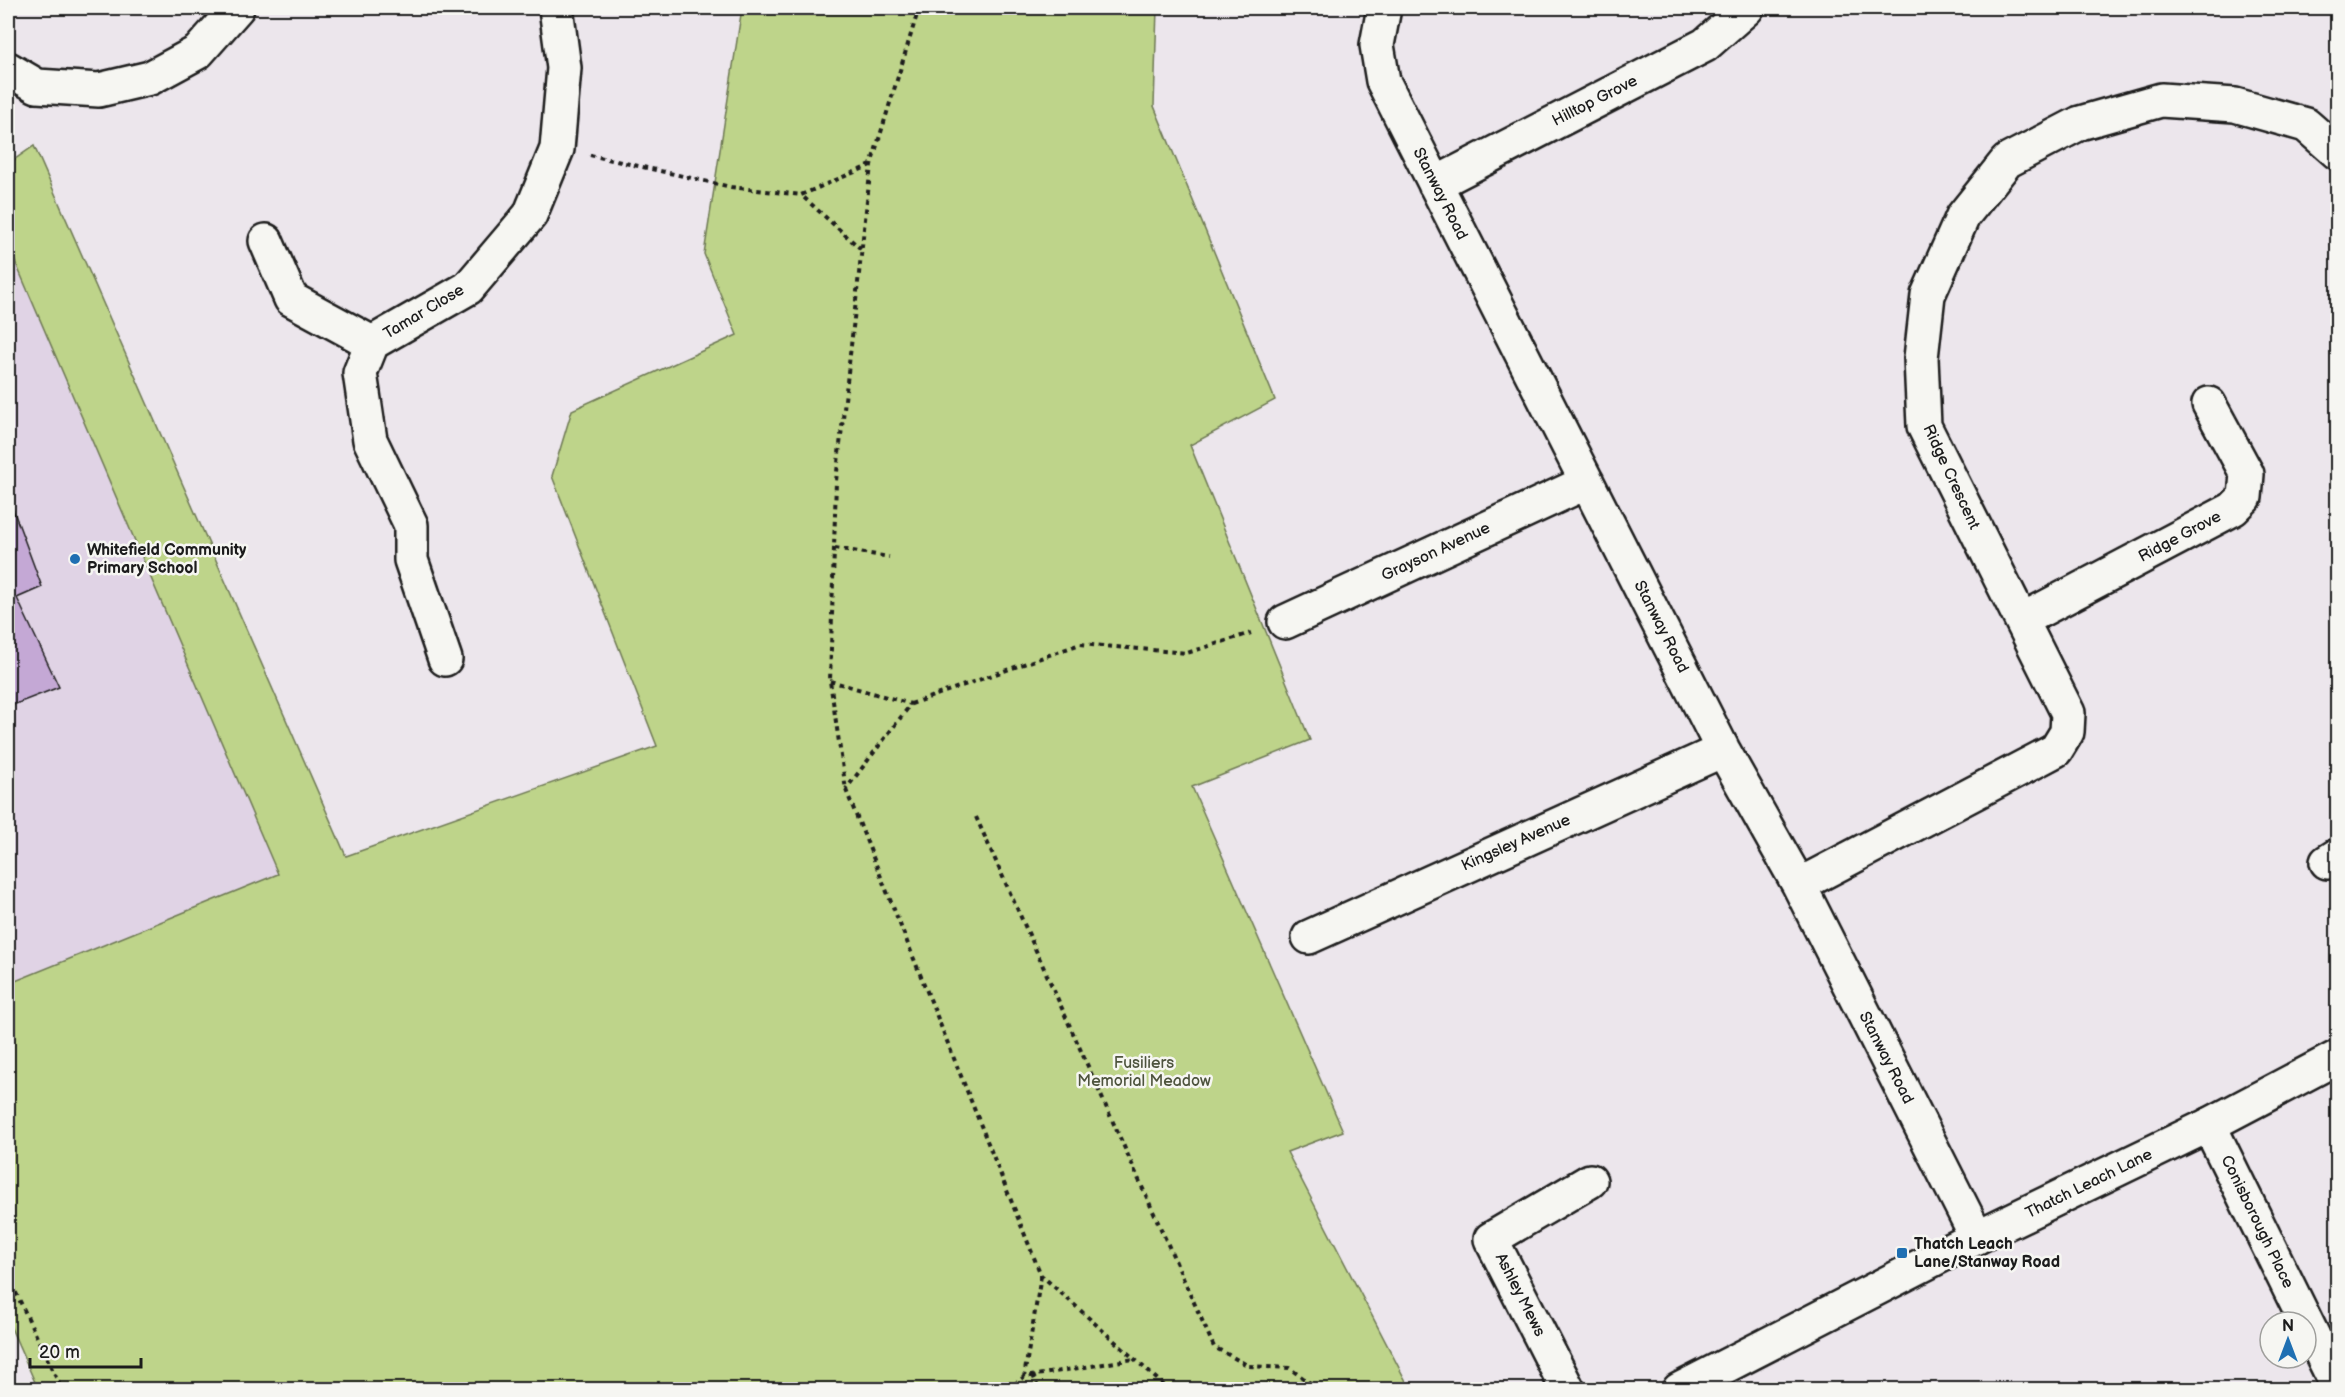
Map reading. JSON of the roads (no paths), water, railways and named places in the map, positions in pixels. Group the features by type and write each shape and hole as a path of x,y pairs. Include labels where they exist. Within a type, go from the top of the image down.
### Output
{"street":[{"path":"8,69 37,86 99,90 150,78 198,52 237,8"},
{"name":"Tamar Close","path":"445,659 411,560 411,525 370,440 360,373 372,343 468,288 530,214 557,149 564,68 556,8"},
{"name":"Stanway Road","path":"1384,8 1377,45 1383,81 1723,750 1799,885 1977,1238"},
{"name":"Hilltop Grove","path":"1435,183 1705,45 1747,8"},
{"name":"Ridge Crescent","path":"1799,885 2056,750 2067,732 2068,713 1924,426 1921,358 1928,295 1963,216 2007,161 2080,123 2161,100 2235,105 2306,125 2337,153"},
{"path":"266,241 291,299 372,343"},
{"name":"Ridge Grove","path":"2022,620 2233,509 2245,497 2247,474 2209,404"},
{"name":"Grayson Avenue","path":"1285,622 1587,482"},
{"name":"Kingsley Avenue","path":"1310,937 1723,750"},
{"name":"Thatch Leach Lane","path":"1679,1389 1977,1238 2209,1125 2337,1057"},
{"name":"Conisborough Place","path":"2209,1125 2332,1385"},
{"name":"Ashley Mews","path":"1568,1389 1491,1239 1590,1181"}],"place":[{"name":"Whitefield Community Primary School","path":"75,559"},
{"name":"Thatch Leach Lane/Stanway Road","path":"1902,1253"}],"park label":[{"name":"Fusiliers Memorial Meadow","path":"1144,1072"}]}
